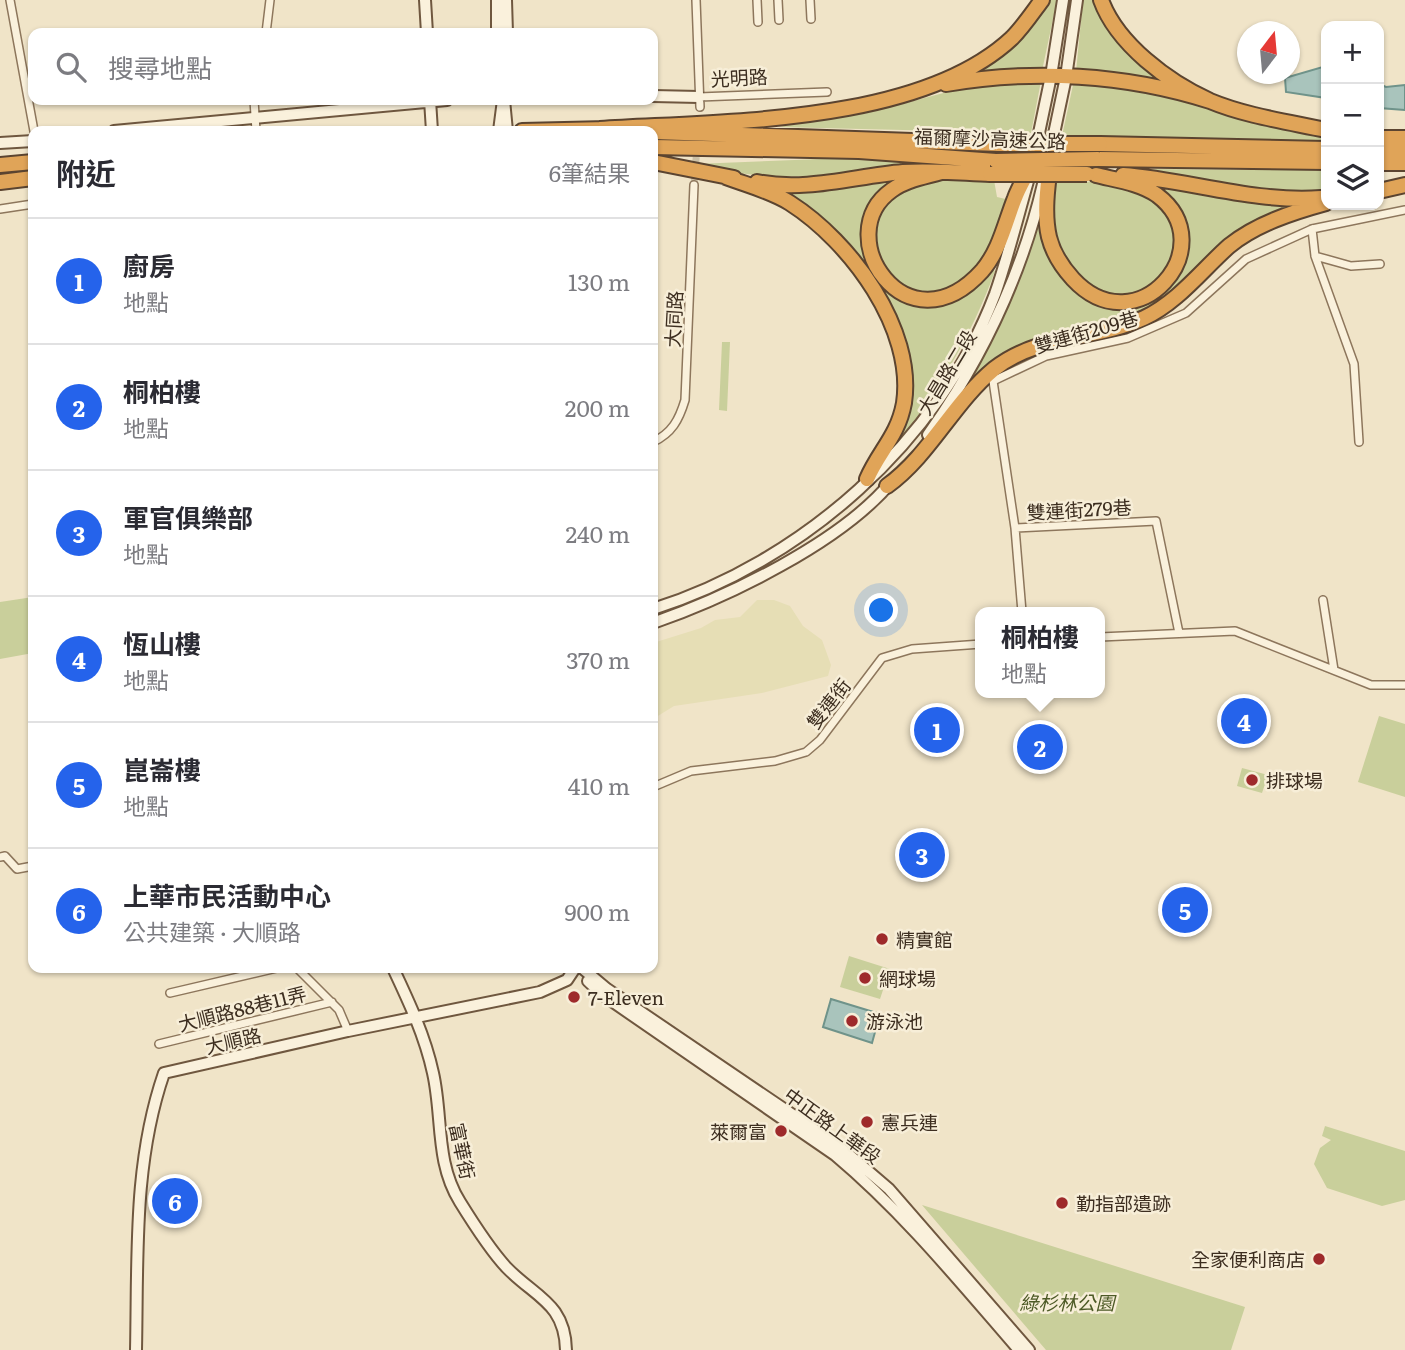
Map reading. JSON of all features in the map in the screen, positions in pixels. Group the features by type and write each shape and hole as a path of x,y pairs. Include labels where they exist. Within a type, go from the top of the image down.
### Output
{"highway":[{"path":"641,126 821,113 866,106 957,73 998,49 1013,37 1042,0"},
{"path":"1101,0 1112,23 1142,57 1210,101"},
{"path":"912,91 1000,76 1059,76 1140,82 1321,129"},
{"name":"福爾摩沙高速公路","path":"658,132 999,144 1321,149"},
{"path":"1384,138 1405,138"},
{"path":"1053,141 1047,227 1054,251 1063,268 1091,295 1110,301 1137,301 1158,289 1173,272 1180,250 1178,226 1171,209 1157,195 1142,187 1091,175"},
{"name":"福爾摩沙高速公路","path":"658,147 859,150 993,168 1098,159 1321,162"},
{"path":"1384,149 1405,149"},
{"path":"942,172 892,190 875,213 869,236 873,261 888,284 901,294 920,300 953,293 983,269 997,248 1014,199 1034,159"},
{"path":"0,165 28,162"},
{"path":"658,163 726,177 791,185 906,172 993,168 1182,181 1228,191 1296,200 1321,198"},
{"path":"1384,163 1405,163"},
{"path":"726,177 790,203 832,236 863,274 900,343 904,404 893,439 867,480"},
{"path":"0,182 28,179"},
{"path":"1384,190 1405,185"},
{"path":"887,486 917,458 979,383 1006,361 1056,340 1096,333 1148,316 1172,300 1232,244 1270,222 1321,205"}],"main road":[{"path":"425,0 427,28"},
{"path":"497,0 505,28"},
{"path":"499,28 506,0"},
{"name":"大昌路二段","path":"658,621 761,577 817,542 887,486 954,398 993,327 1024,249 1053,141 1063,0"},
{"name":"大昌路二段","path":"658,607 739,575 775,554 820,521 867,480 919,426 941,396 995,293 1059,76 1077,0"},
{"name":"光明路","path":"658,97 700,102"},
{"path":"164,126 378,105"},
{"path":"430,105 432,126"},
{"path":"500,126 503,105"},
{"path":"504,105 507,126"},
{"path":"0,143 28,141"},
{"name":"富華街","path":"395,973 416,1019 434,1075 444,1162 452,1187 506,1267 558,1312 566,1336 566,1350"},
{"name":"大順路","path":"136,1350 140,1174 153,1105 164,1073 348,1031 540,992 567,980 571,973"},
{"name":"中正路上華段","path":"579,973 603,995 835,1154 869,1183 925,1241 1019,1350"},
{"name":"中正路上華段","path":"588,973 607,989 840,1147 889,1189 1029,1350"}],"street":[{"path":"10,0 28,98"},
{"path":"267,28 270,0"},
{"path":"696,0 700,102"},
{"path":"757,0 758,22"},
{"path":"778,0 779,20"},
{"path":"810,0 811,19"},
{"name":"光明路","path":"700,102 827,92"},
{"path":"29,105 33,126"},
{"path":"254,105 255,126"},
{"name":"大同路","path":"658,440 666,436 679,419 685,400 694,185"},
{"path":"0,209 28,205"},
{"path":"1359,442 1354,364 1315,256 1312,229 1405,210"},
{"name":"雙連街209巷","path":"1022,607 1015,528 993,380 1046,356 1128,338 1186,313 1246,259 1312,229"},
{"path":"1315,256 1351,266 1380,264"},
{"name":"雙連街279巷","path":"1015,528 1156,521 1180,633"},
{"path":"1324,600 1334,670"},
{"path":"1105,637 1235,631 1371,685 1405,685"},
{"name":"雙連街","path":"658,785 691,771 775,761 806,752 820,740 882,658 912,649 975,644"},
{"path":"0,857 5,856 17,869 28,867"},
{"path":"170,993 256,973"},
{"path":"302,973 339,1010 348,1031"},
{"name":"大順路88巷11弄","path":"159,1044 332,1002"}],"shaded area":[{"path":"757,600 774,600 790,606 803,626 822,640 831,665 828,676 762,693 674,706 658,716 658,641 701,628 715,620 740,617"}],"green space":[{"path":"1049,0 1057,0 1042,71 955,78"},
{"path":"1083,0 1094,0 1122,47 1165,84 1076,72"},
{"path":"1041,81 1031,133 778,127 867,113 974,85"},
{"path":"1073,85 1120,85 1321,134 1321,141 1062,136"},
{"path":"846,158 909,162 908,168 801,176 748,174 694,164"},
{"path":"1137,169 1321,170 1321,191 1265,192"},
{"path":"911,176 877,197 874,273 888,288 903,298 934,305 964,295 992,268 995,271 952,364 894,448 908,415 912,385 906,343 893,314 881,292 777,192"},
{"path":"946,180 994,180 997,197 1010,200 985,259 956,285 929,293 906,287 888,270 877,248 876,224 886,202 909,186"},
{"path":"1057,181 1097,182 1127,187 1162,207 1173,229 1173,252 1164,273 1146,289 1124,295 1098,289 1071,268 1060,249 1054,227"},
{"path":"1148,183 1307,204 1220,246 1159,305 1113,323 1069,331 972,386 970,381 1005,313 1043,207 1061,273 1080,293 1111,304 1139,304 1161,294 1170,285 1182,262 1185,247"},
{"path":"722,342 730,342 727,411 719,410"},
{"path":"28,598 28,654 0,659 0,602"},
{"path":"1379,716 1405,724 1405,797 1358,782"},
{"name":"排球場","path":"1242,768 1268,775 1262,793 1237,786"},
{"name":"網球場","path":"849,956 890,969 880,999 840,987"},
{"path":"1325,1126 1405,1151 1405,1200 1382,1206 1327,1188 1314,1164 1320,1148 1331,1140 1322,1136"},
{"name":"綠杉林公園","path":"922,1205 1245,1307 1231,1350 1046,1350"}],"water":[{"path":"1321,67 1321,97 1286,92 1285,84 1300,84 1300,74"},
{"path":"1405,85 1405,110 1384,108 1384,86"},
{"name":"游泳池","path":"831,999 880,1014 872,1043 823,1027"}],"tunnel":[{"path":"694,185 697,147"}],"place":[{"name":"恆山樓","path":"1244,721"},
{"name":"廚房","path":"937,730"},
{"name":"桐柏樓","path":"1040,747"},
{"name":"排球場","path":"1252,780"},
{"name":"軍官俱樂部","path":"922,855"},
{"name":"崑崙樓","path":"1185,910"},
{"name":"精實館","path":"882,939"},
{"name":"網球場","path":"865,978"},
{"name":"7-Eleven","path":"574,997"},
{"name":"游泳池","path":"852,1021"},
{"name":"憲兵連","path":"867,1122"},
{"name":"萊爾富","path":"781,1131"},
{"name":"上華市民活動中心","path":"175,1201"},
{"name":"勤指部遺跡","path":"1062,1203"},
{"name":"全家便利商店","path":"1319,1259"}]}
